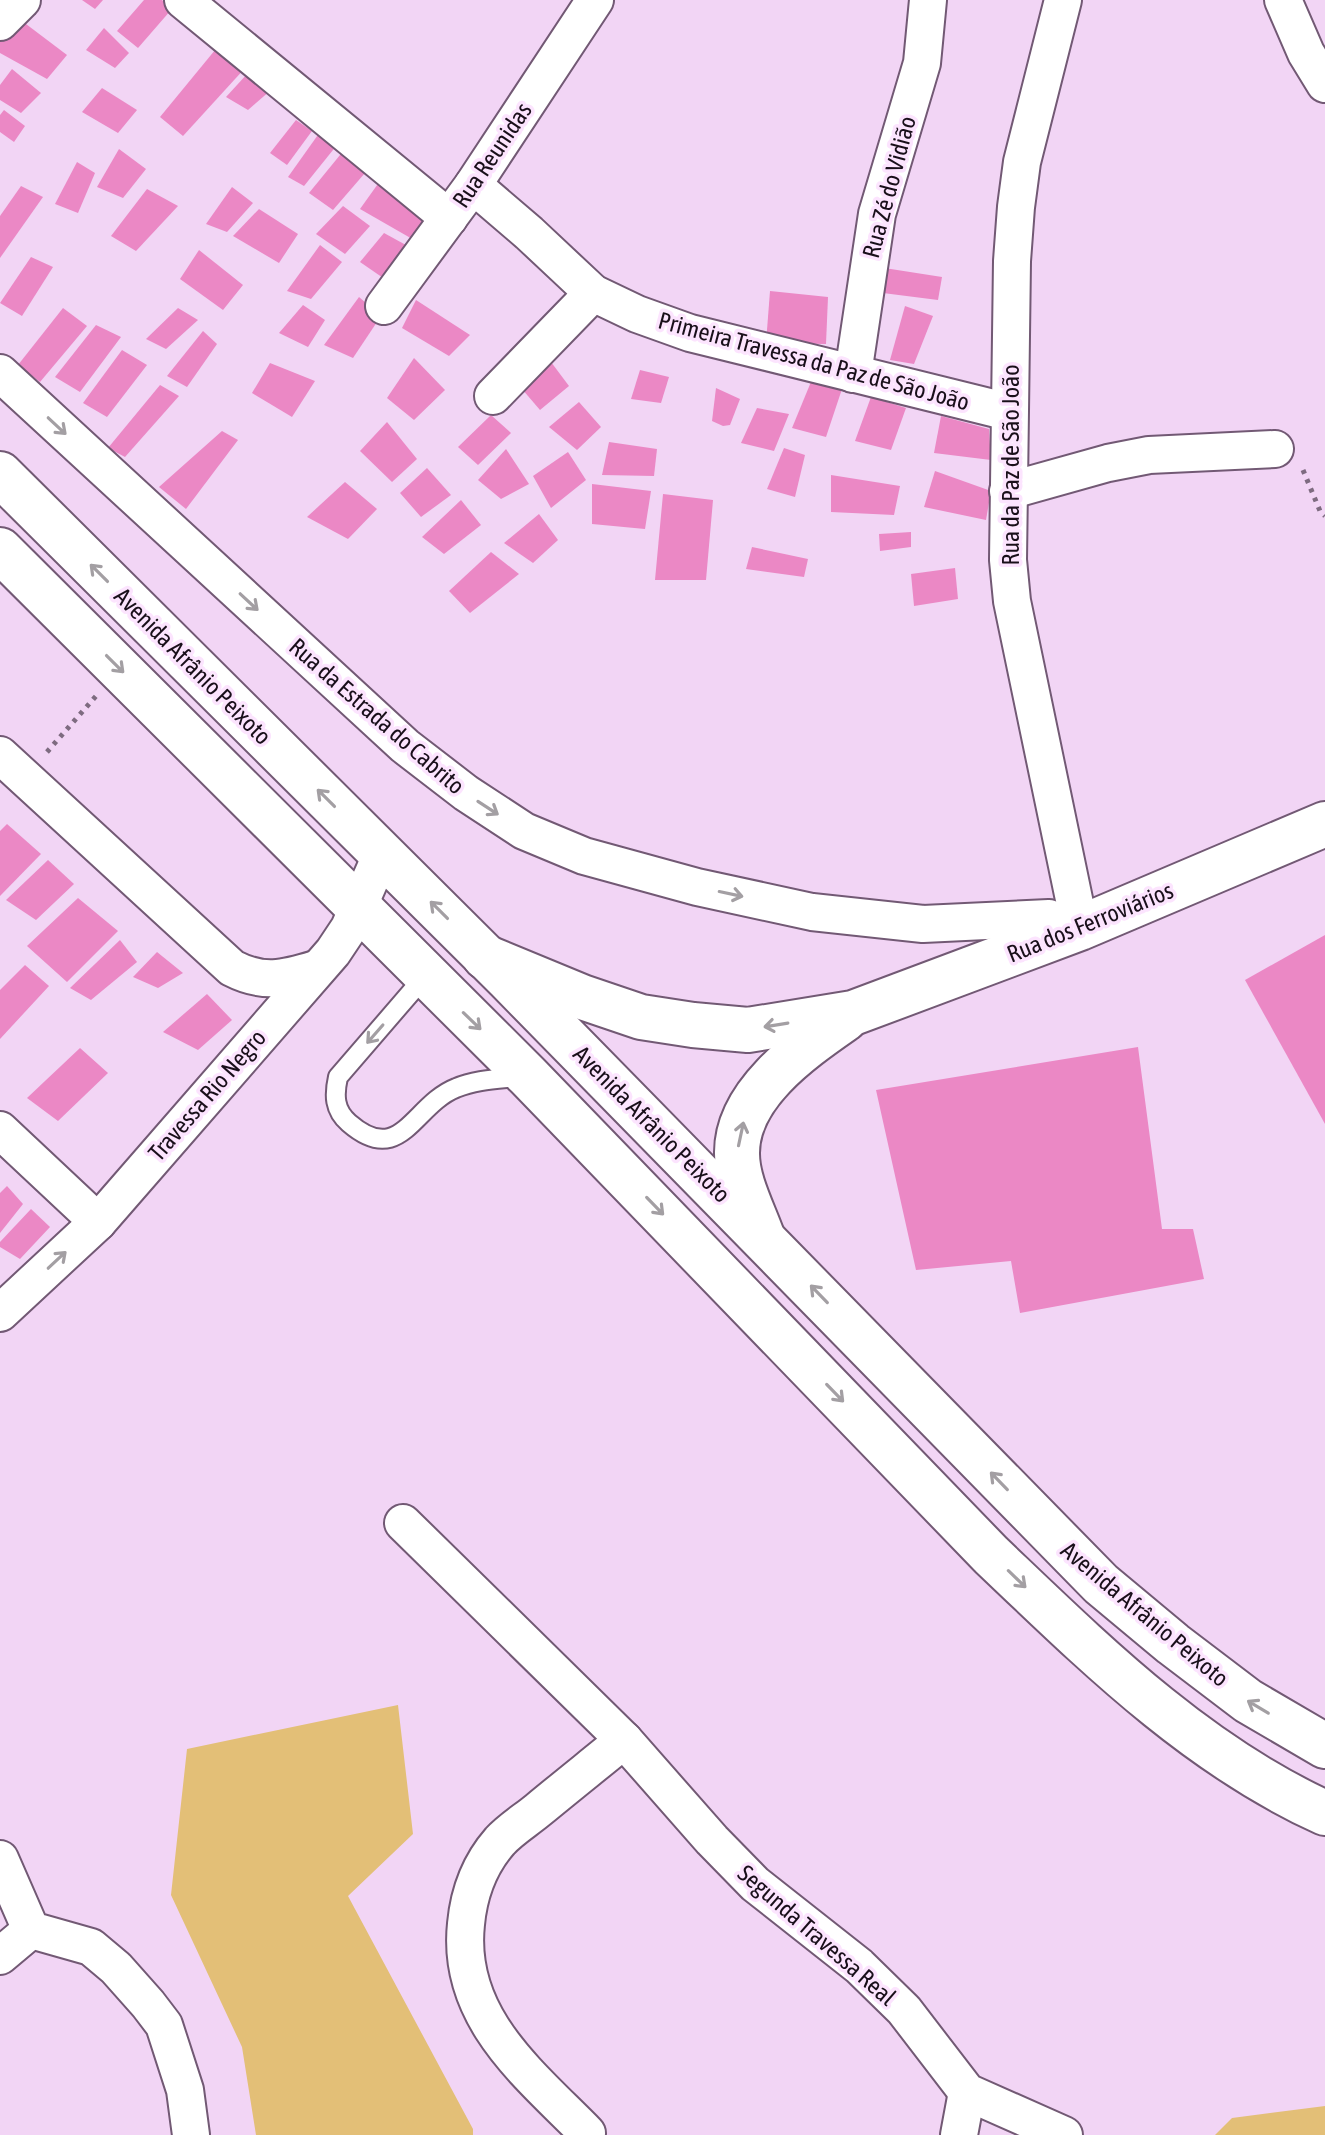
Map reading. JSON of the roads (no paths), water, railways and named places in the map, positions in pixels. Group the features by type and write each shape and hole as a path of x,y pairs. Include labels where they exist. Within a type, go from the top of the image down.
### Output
{"main road":[{"name":"Avenida Afrânio Peixoto","path":"0,474 762,1236 1101,1584 1248,1701 1325,1746"},
{"path":"0,550 528,1076 991,1555 1185,1730 1241,1767 1325,1813"},
{"name":"Rua dos Ferroviários","path":"485,957 626,1012 693,1025 748,1030 853,1013 1074,931 1325,824"},
{"name":"Rua dos Ferroviários","path":"762,1236 744,1187 737,1153 744,1119 765,1087 792,1056 853,1013"}],"street":[{"path":"0,22 22,0"},
{"path":"183,0 449,218"},
{"name":"Rua Reunidas","path":"384,306 473,185 595,0"},
{"name":"Rua Zé do Vidião","path":"853,374 877,214 922,63 928,0"},
{"name":"Rua da Paz de São João","path":"1063,0 1022,162 1016,207 1008,560 1012,601 1074,931"},
{"path":"1283,0 1306,53 1325,84"},
{"name":"Primeira Travessa da Paz de São João","path":"473,185 593,293 637,314 690,333 1009,412"},
{"path":"493,396 593,293"},
{"name":"Rua da Estrada do Cabrito","path":"0,373 405,746 466,793 524,831 584,856 697,887 812,912 923,924 1049,918 1074,931"},
{"path":"1008,491 1149,455 1275,449"},
{"path":"12,766 232,968 252,978 270,979 288,978 316,969"},
{"name":"Travessa Rio Negro","path":"0,1313 98,1222 341,941 382,853"},
{"path":"0,1130 98,1222"},
{"name":"Segunda Travessa Real","path":"403,1523 624,1740 755,1884 859,1966 904,2010 967,2092 1064,2135"},
{"path":"587,2133 506,2049 488,2024 474,1997 464,1941 467,1909 474,1882 487,1857 504,1837 624,1740"},
{"path":"0,1859 31,1930"},
{"path":"0,1956 31,1930"},
{"path":"31,1930 91,1947 116,1968 148,2004 164,2025 185,2090 191,2135"},
{"path":"959,2135 967,2092"}],"lane":[{"path":"426,975 338,1077 334,1092 336,1106 347,1121 373,1139 390,1140 403,1132 438,1097 454,1088 528,1076"}]}
